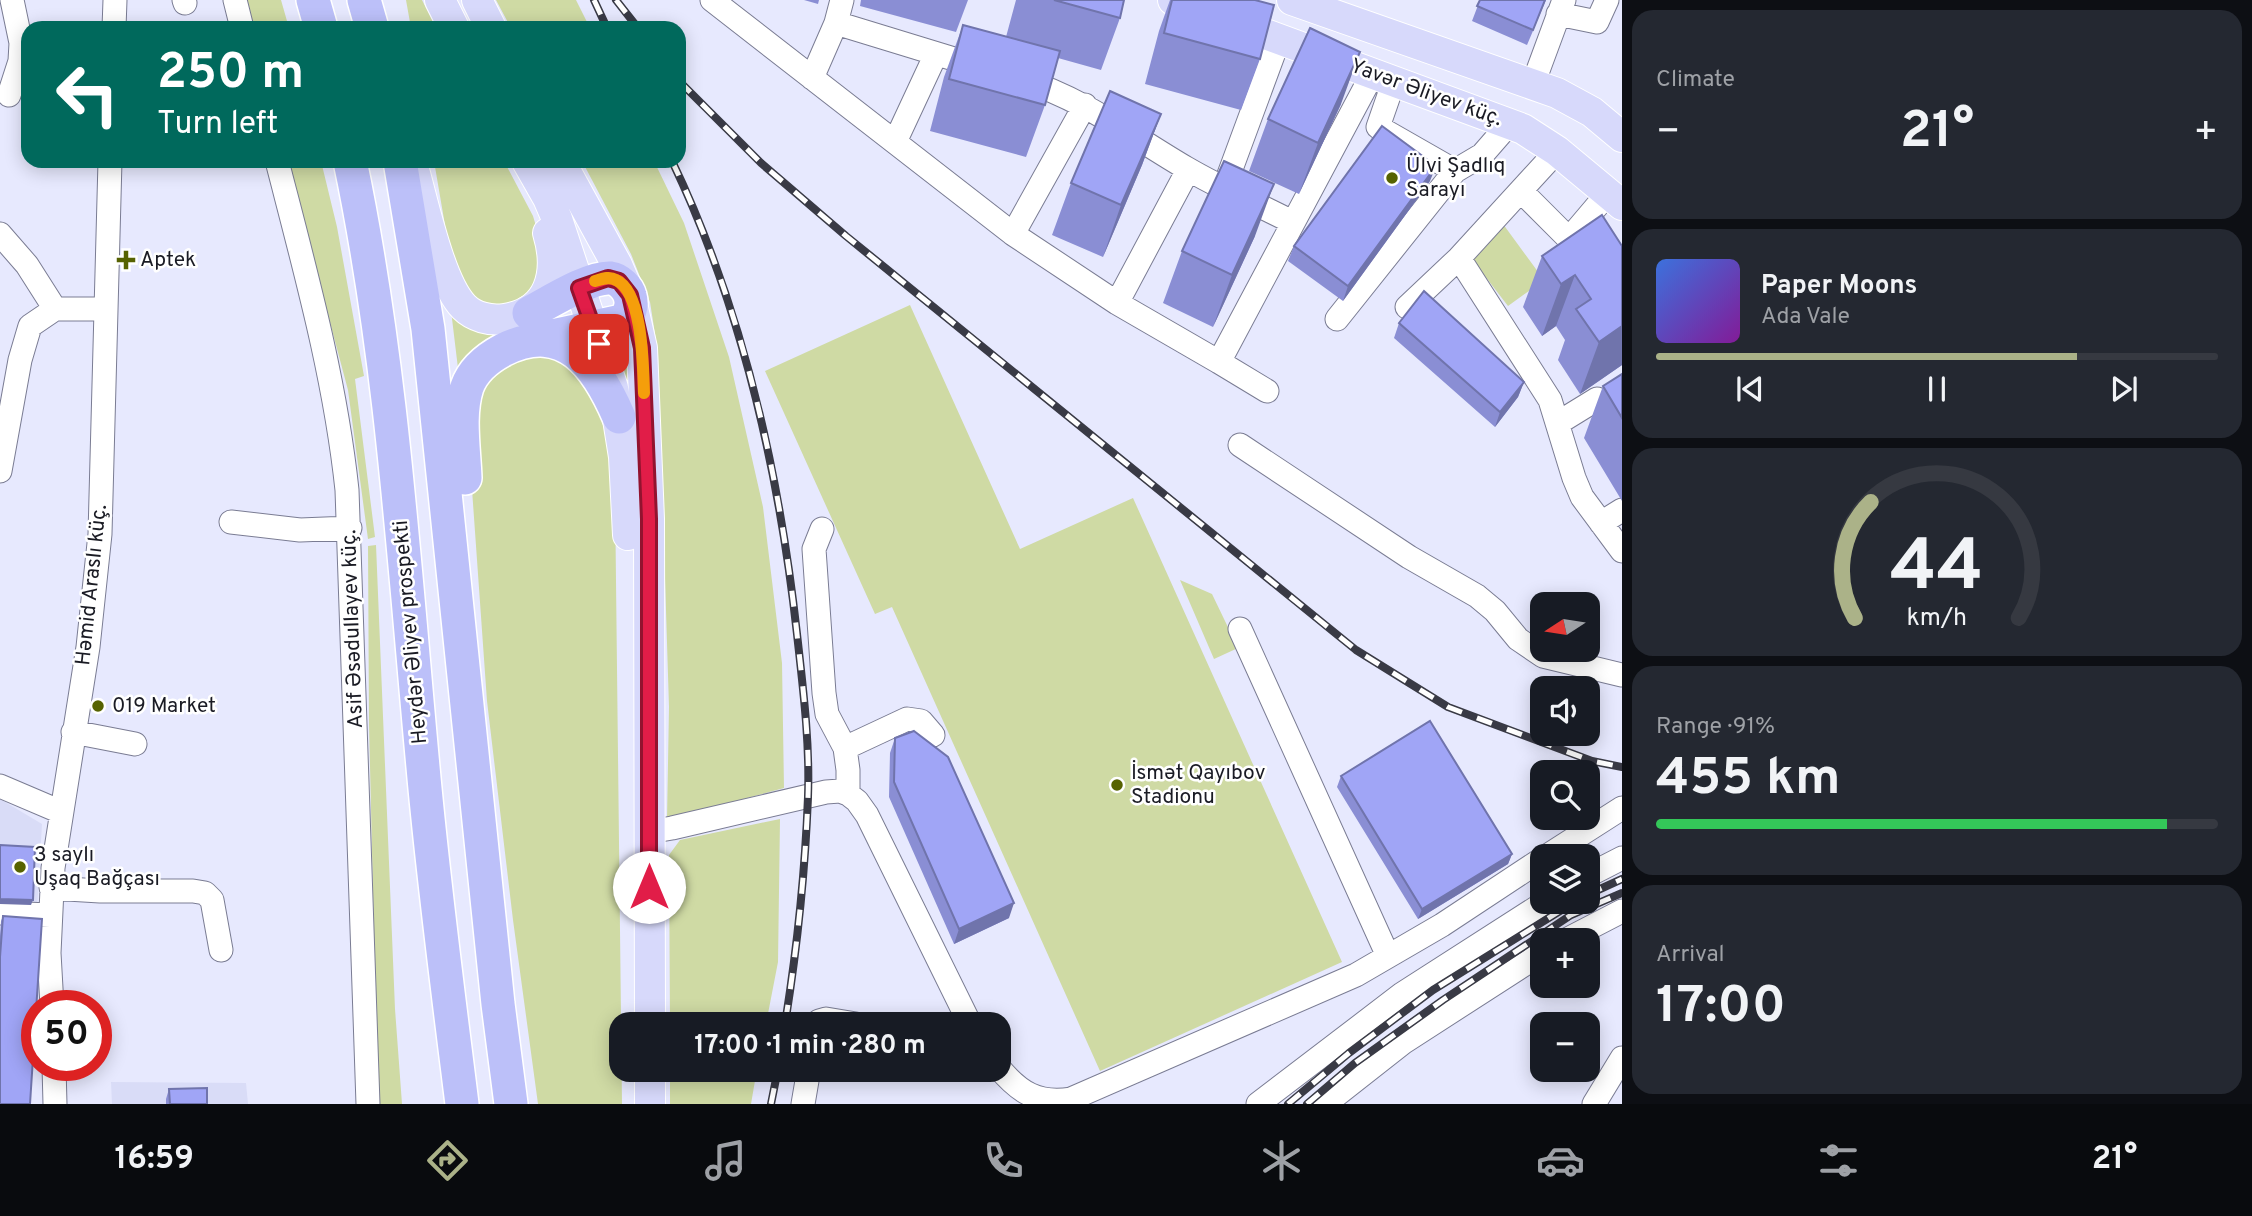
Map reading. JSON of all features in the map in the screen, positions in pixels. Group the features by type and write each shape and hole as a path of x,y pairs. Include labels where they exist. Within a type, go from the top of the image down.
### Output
{"highway":[{"path":"364,0 370,21"},
{"name":"Heydər Əliyev prospekti","path":"351,168 382,348 399,496 432,855 462,1104"},
{"path":"401,168 428,329 498,1004 511,1104"},
{"path":"476,788 463,418 467,387 483,363 516,344 531,326 579,288 600,279 613,278 619,281 630,295 631,305 626,317 615,324 593,329 531,326"},
{"path":"531,326 580,355 598,373 619,417"}],"main road":[{"path":"440,0 450,21"},
{"path":"477,0 488,21"},
{"name":"Yavər Əliyev küç.","path":"1173,0 1509,124 1535,136 1557,151 1615,199"},
{"name":"Yavər Əliyev küç.","path":"1316,4 1575,101 1622,136"},
{"path":"413,168 437,248 456,298 465,309 489,320 531,326 552,277 552,256 544,222 523,168"},
{"path":"531,168 557,219 613,388 619,417 628,502 634,1012"},
{"path":"564,168 617,265 630,295 642,348 648,464 650,1012"},
{"path":"634,1082 634,1104"},
{"path":"650,1082 650,1104"}],"street":[{"path":"9,95 20,61 21,43 12,0"},
{"path":"114,21 115,0"},
{"path":"235,0 240,21"},
{"path":"712,0 1013,234 1117,303 1267,391"},
{"path":"813,78 836,23 842,0"},
{"path":"1533,84 1561,7 1597,22 1607,0"},
{"path":"836,23 1053,89 1085,105 1188,170 1292,222"},
{"path":"1224,188 1279,39"},
{"path":"895,142 936,54"},
{"path":"1383,77 1378,127 1455,172"},
{"path":"1219,362 1292,222 1383,77"},
{"path":"1013,234 1085,105"},
{"path":"1337,319 1455,172 1482,155 1509,124"},
{"path":"1407,307 1460,258 1557,151"},
{"name":"Həmid Araslı küç.","path":"51,990 51,888 88,648 99,546 110,168"},
{"name":"Asif Əsədullayev küç.","path":"279,168 335,393 342,440 350,528 368,1104"},
{"path":"1117,303 1188,170"},
{"path":"1521,191 1569,239 1622,304"},
{"path":"1569,239 1615,199"},
{"path":"0,234 27,265 55,309"},
{"path":"1460,258 1543,386 1582,497 1622,551"},
{"path":"0,471 25,335 30,326 55,309 105,309"},
{"path":"1558,423 1597,398"},
{"path":"1240,445 1409,557 1477,596 1495,611 1517,639 1543,656 1622,675"},
{"path":"1601,523 1622,510"},
{"path":"230,522 300,530 350,528"},
{"path":"822,529 814,549 824,693 827,714 845,748 848,794"},
{"path":"1240,629 1388,957"},
{"path":"845,748 907,719 921,721 933,735"},
{"path":"73,732 135,744"},
{"path":"0,786 61,811"},
{"path":"649,832 826,792 848,794 867,815 964,1012"},
{"path":"1566,844 1622,808"},
{"path":"1600,870 1622,859"},
{"path":"1011,1080 1033,1097 1051,1102 1071,1099 1356,975 1530,867"},
{"path":"51,888 205,893 212,900 221,950"},
{"path":"1589,928 1622,911"},
{"path":"1258,1104 1402,994 1530,912"},
{"path":"0,913 50,915"},
{"path":"1325,1104 1404,1042 1530,961"},
{"path":"1594,1104 1622,1058"},
{"path":"54,1081 55,1104"},
{"path":"803,1104 807,1082"}],"shaded area":[{"name":"3 saylı Uşaq Bağçası","path":"0,799 42,824 37,910 0,909"},
{"path":"111,1082 246,1083 248,1104 112,1104"}],"green space":[{"path":"244,0 281,0 287,21 250,21"},
{"path":"406,0 422,0 432,21 410,21"},
{"path":"496,0 576,0 586,21 507,21"},
{"path":"289,168 323,168 337,227 364,376 355,379 375,537 368,539 348,390"},
{"path":"435,168 508,168 533,216 541,243 543,279 510,310 472,301 452,266"},
{"path":"586,168 657,168 684,223 729,357 763,507 782,663 784,788 667,820 669,707 658,353 650,302 631,254"},
{"path":"1503,224 1544,280 1508,306 1471,258"},
{"path":"450,302 522,326 460,385"},
{"name":"İsmət Qayıbov Stadionu","path":"910,305 1020,549 1133,498 1342,962 1100,1071 892,607 875,614 765,371"},
{"path":"629,328 637,438 607,333"},
{"path":"558,350 601,395 615,493 621,1012 609,1012 609,1082 622,1082 622,1104 538,1104 487,701 469,447 473,392 500,359"},
{"path":"376,545 395,1009 402,1104 378,1104 369,724 368,546"},
{"path":"1180,580 1212,594 1238,648 1214,659"},
{"path":"780,819 778,962 768,1012 670,1012 669,855 680,840"},
{"path":"670,1082 755,1082 751,1104 670,1104"}],"building":[{"path":"1054,0 1124,0 1120,18"},
{"path":"1172,0 1255,0 1274,5 1260,59 1164,33"},
{"path":"1480,0 1545,0 1533,30 1477,6"},
{"path":"963,25 1060,51 1045,105 949,79"},
{"path":"1310,28 1360,52 1318,143 1268,119"},
{"path":"1110,91 1161,114 1121,205 1071,183"},
{"path":"1382,126 1436,166 1348,286 1294,246"},
{"path":"1224,161 1274,184 1232,275 1182,251"},
{"path":"1602,215 1622,246 1622,326 1599,342 1576,309 1591,299 1575,275 1561,284 1542,256"},
{"path":"1424,291 1524,382 1500,412 1399,323"},
{"path":"1622,374 1622,418 1603,386"},
{"path":"1430,721 1512,854 1422,909 1341,776"},
{"path":"914,731 948,757 1014,903 959,929 894,782 895,738"},
{"path":"0,845 35,847 33,900 0,899"},
{"path":"3,916 42,919 37,990 21,990 21,1081 31,1081 30,1104 0,1104 0,957"},
{"path":"207,1088 207,1104 170,1104 169,1089"}],"railway":[{"path":"594,0 604,21"},
{"path":"616,0 632,21"},
{"path":"686,88 761,163 846,236 1356,650 1448,707 1592,761 1622,767"},
{"path":"675,168 719,274 738,333 768,452 789,573 804,695 808,777 803,882 787,1012"},
{"path":"1600,889 1622,879"},
{"path":"1307,1104 1355,1063 1443,1000 1571,915 1622,893"},
{"path":"1288,1104 1349,1053 1433,990 1555,914"},
{"path":"771,1104 775,1082"}],"slow traffic":[{"path":"595,281 613,278 624,286 630,295 642,348 644,393"}],"place":[{"name":"Ülvi Şadlıq Sarayı","path":"1392,178"},
{"name":"Aptek","path":"126,260"},
{"name":"019 Market","path":"98,706"},
{"name":"İsmət Qayıbov Stadionu","path":"1117,785"},
{"name":"3 saylı Uşaq Bağçası","path":"20,867"}],"route":[{"path":"599,344 579,288 600,279 613,278 624,286 630,295 642,348 649,519 649,887"}]}
